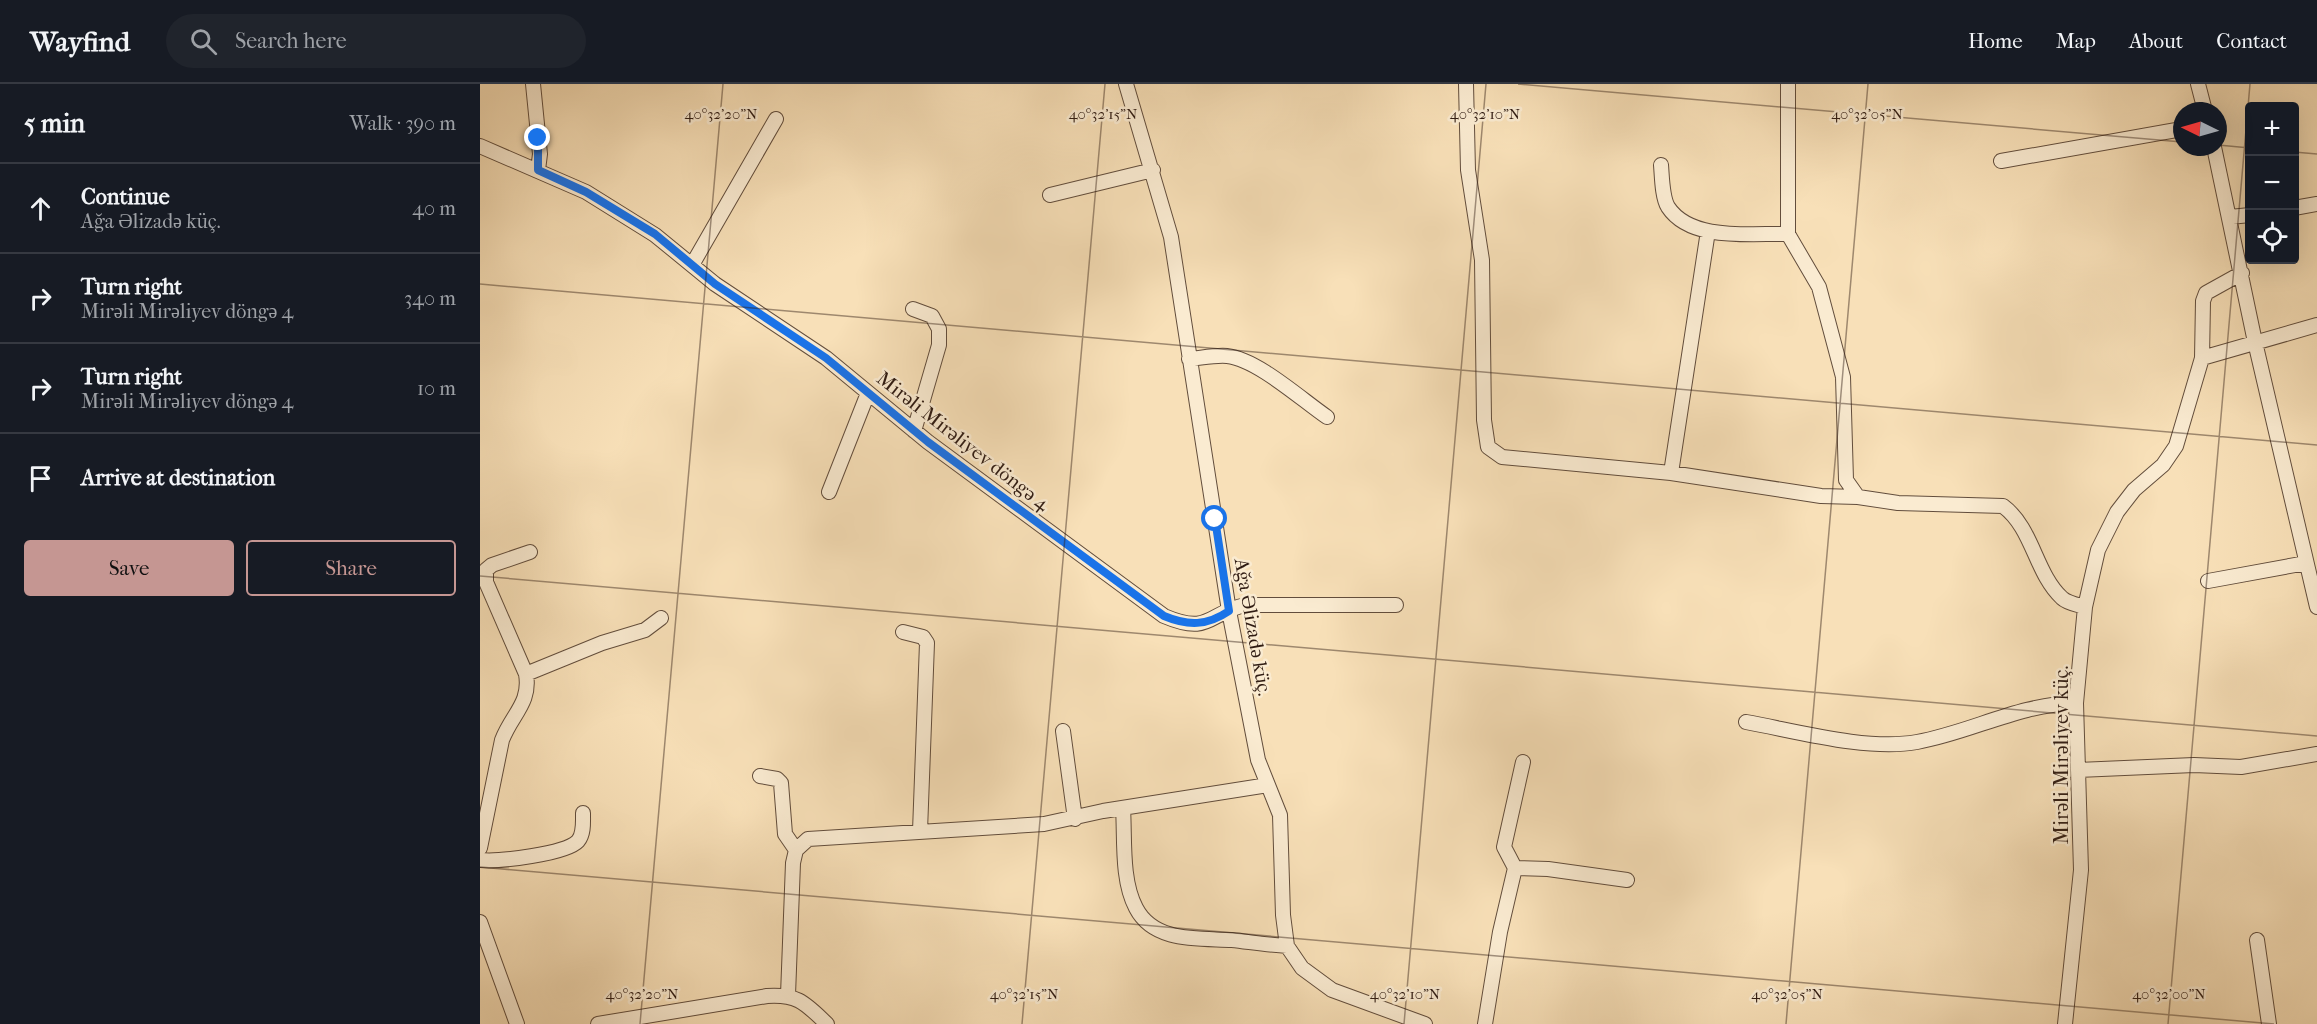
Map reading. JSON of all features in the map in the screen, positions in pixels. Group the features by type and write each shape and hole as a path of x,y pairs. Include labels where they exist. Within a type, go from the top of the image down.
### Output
{"street":[{"path":"533,84 539,146 538,170"},
{"name":"Ağa Əlizadə küç.","path":"1126,84 1171,237 1229,611 1258,760 1280,815 1282,915 1287,946 1302,968 1332,990 1425,1024"},
{"path":"1466,84 1468,170 1482,260 1484,420 1488,447 1502,457 1671,473 1821,496 1858,497 1898,503 2003,506 2016,516 2043,572 2063,599 2085,607"},
{"path":"1788,84 1788,234 1819,287 1843,377 1846,480 1858,497"},
{"path":"2198,84 2203,102"},
{"path":"692,265 776,119"},
{"path":"2001,161 2173,131"},
{"name":"Mirəli Mirəliyev döngə 4","path":"480,146 586,192 655,234 715,284 826,358 914,431 1164,616 1176,621 1197,624 1209,622 1238,606 1258,604 1396,605"},
{"path":"2216,156 2255,342 2317,607"},
{"path":"1661,165 1667,206 1684,222 1708,231 1788,234"},
{"path":"1050,195 1153,170"},
{"path":"2299,207 2317,204"},
{"path":"2230,217 2245,215"},
{"path":"1671,473 1708,231"},
{"name":"Mirəli Mirəliyev küç.","path":"2065,1024 2081,870 2076,703 2085,607 2098,550 2117,512 2134,490 2163,465 2176,446 2202,358 2203,301 2206,293 2242,273"},
{"path":"913,309 932,316 939,329 939,345 914,431"},
{"path":"2202,358 2317,325"},
{"path":"1189,359 1226,356 1239,359 1254,366 1327,417"},
{"path":"829,492 868,393"},
{"path":"480,848 502,740 507,726 523,705 529,688 526,674 486,582 486,570 492,565 530,552"},
{"path":"2208,581 2306,563"},
{"path":"526,674 602,643 645,630 661,618"},
{"path":"903,632 923,637 927,643 920,831"},
{"path":"1746,722 1881,745 1918,742 2030,707 2076,703"},
{"path":"1063,730 1075,819"},
{"path":"2078,770 2194,765 2241,767 2317,754"},
{"path":"1485,1024 1500,932 1515,868 1504,847 1523,762"},
{"path":"760,776 777,779 781,783 786,834 796,850"},
{"path":"788,995 793,863 796,850 808,839 1044,824 1123,808 1268,785"},
{"path":"1123,808 1130,892 1136,910 1150,923 1169,935 1189,939 1287,946"},
{"path":"480,860 509,859 563,849 578,841 583,831 583,813"},
{"path":"1515,868 1548,869 1627,880"},
{"path":"480,921 517,1024"},
{"path":"2257,940 2269,1024"},
{"path":"598,1024 767,996 788,995 800,999 826,1024"}],"route":[{"path":"538,138 540,154 538,170 586,192 655,234 715,284 826,358 928,442 1164,616 1188,624 1197,624 1209,622 1229,611 1215,519"}]}
